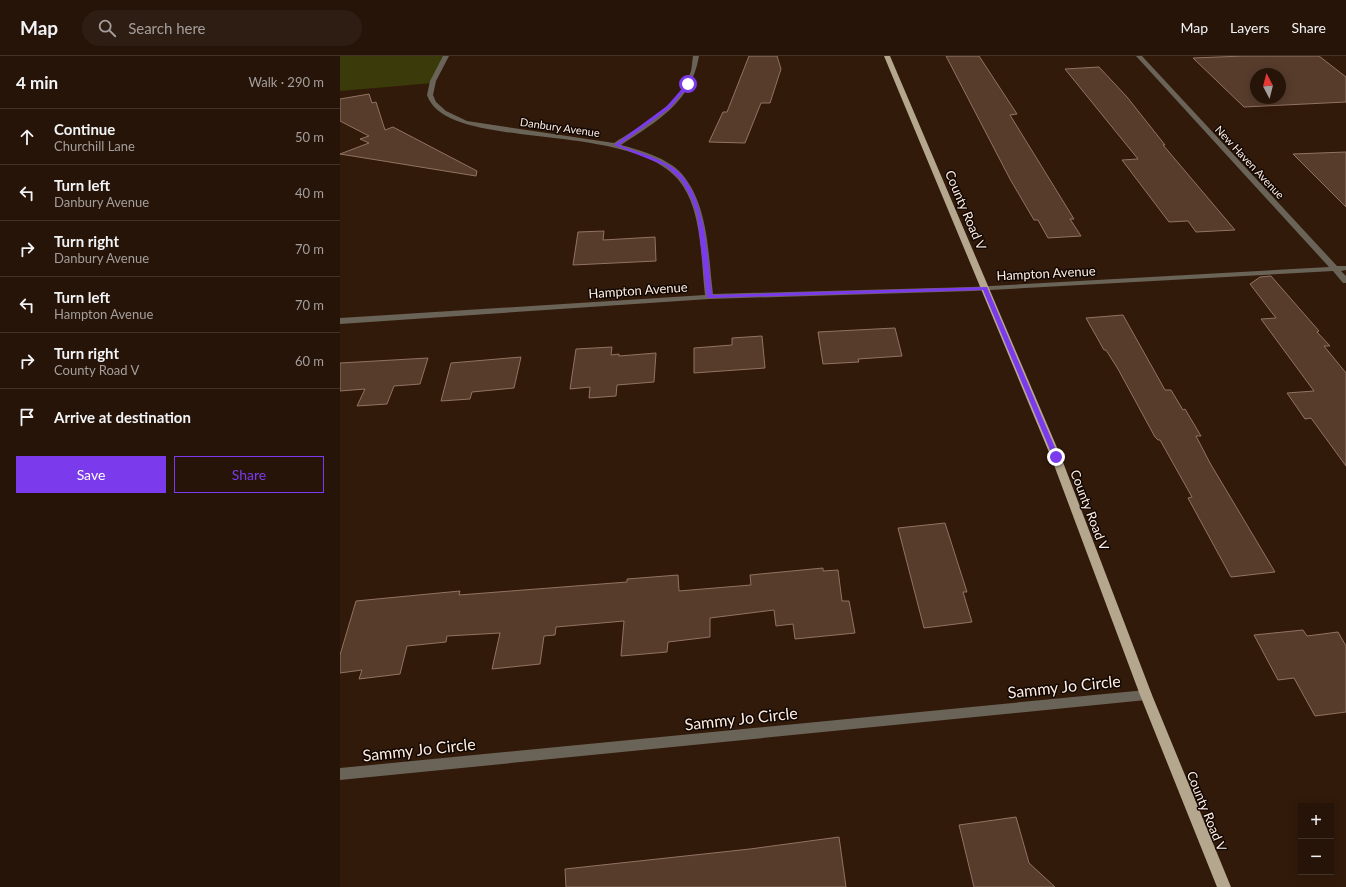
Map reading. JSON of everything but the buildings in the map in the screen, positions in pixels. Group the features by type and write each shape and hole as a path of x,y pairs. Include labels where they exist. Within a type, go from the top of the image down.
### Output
{"main road":[{"name":"County Road V","path":"887,56 1056,457 1146,695 1224,887"}],"street":[{"name":"Danbury Avenue","path":"446,56 430,86 429,94 432,101 444,112 454,118 466,122 516,131 616,145 667,165 683,180 693,198 699,214 709,297"},
{"path":"616,145 658,116 679,96 691,78 695,68 696,56"},
{"name":"New Haven Avenue","path":"1139,56 1346,281"},
{"name":"Hampton Avenue","path":"340,321 709,297 985,288 1346,268"},
{"name":"Sammy Jo Circle","path":"340,774 1146,695"}],"shaded area":[{"path":"340,56 446,56 433,83 340,91"}],"route":[{"path":"688,84 669,107 653,120 616,145 667,165 683,180 693,198 699,214 709,297 985,288 1056,457"}]}
